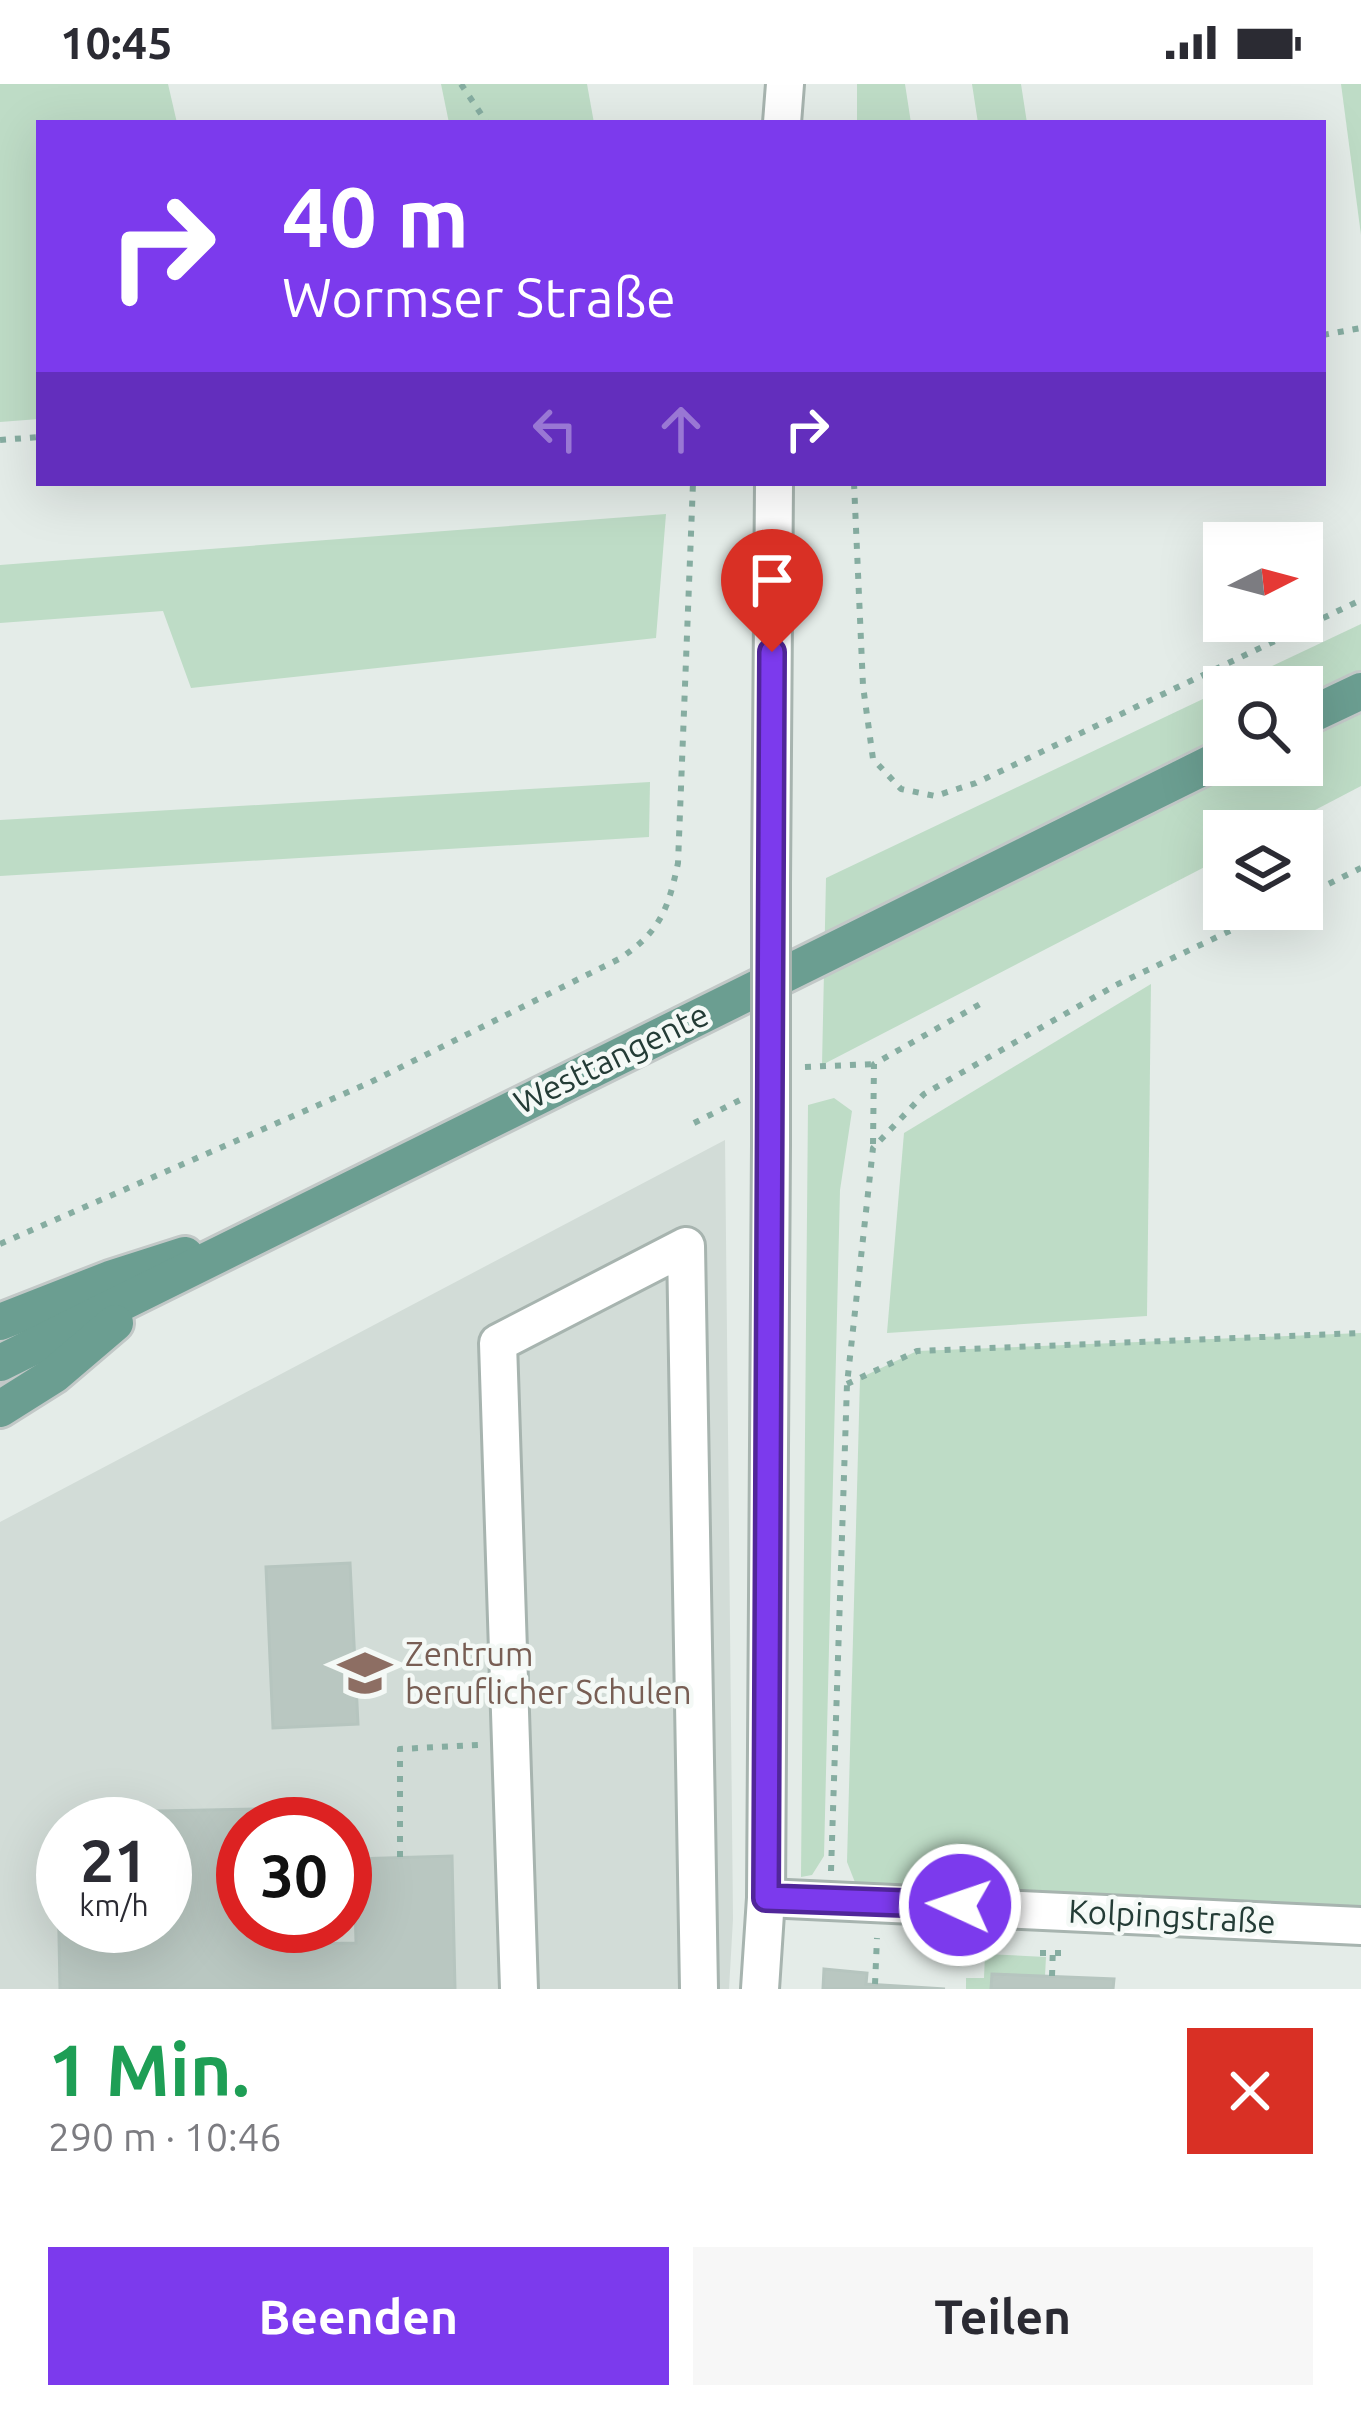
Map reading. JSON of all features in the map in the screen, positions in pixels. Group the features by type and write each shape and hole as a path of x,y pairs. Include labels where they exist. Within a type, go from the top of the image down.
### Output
{"main road":[{"path":"1323,709 1361,692"},
{"name":"Westtangente","path":"0,1364 154,1290 262,1230 1203,767"},
{"path":"0,1322 110,1279 262,1230"},
{"path":"0,1409 54,1375 154,1290"}],"street":[{"path":"782,120 785,84"},
{"path":"760,1989 766,1898 774,486"},
{"path":"520,1989 498,1343 686,1246 699,1989"},
{"name":"Kolpingstraße","path":"766,1898 1361,1926"}],"path":[{"path":"461,84 485,120"},
{"path":"1326,334 1361,328"},
{"path":"0,439 36,437"},
{"path":"0,1244 371,1082 619,959 647,940 670,905 678,863 693,486"},
{"path":"854,486 862,686 873,759 901,789 935,796 976,783 1361,600"},
{"path":"1323,887 1361,868"},
{"path":"873,1148 924,1094 1116,985 1232,930"},
{"path":"830,1899 847,1384 873,1148 874,1064 982,1003"},
{"path":"847,1384 917,1352 1361,1333"},
{"path":"400,1857 400,1749 512,1743"},
{"path":"875,1984 878,1916"},
{"path":"1052,1976 1054,1939"},
{"path":"1040,1953 1065,1953"}],"shaded area":[{"name":"Zentrum beruflicher Schulen","path":"725,1140 733,1919 729,1989 0,1989 0,1522"}],"green space":[{"path":"0,84 168,84 176,120 36,120 36,419 0,422"},
{"path":"441,84 587,84 593,120 448,120"},
{"path":"857,84 905,84 911,120 857,120"},
{"path":"972,84 1021,84 1027,120 978,120"},
{"path":"1341,84 1361,84 1361,235"},
{"path":"666,514 656,638 191,688 163,611 0,623 0,565"},
{"path":"1361,624 1361,786 1315,810 1203,810 1203,868 822,1065 826,878 1203,699 1203,786 1323,786 1323,666 1272,666"},
{"path":"650,782 649,837 0,876 0,820"},
{"path":"1151,984 1147,1316 887,1333 904,1133"},
{"path":"834,1098 852,1111 840,1190 824,1856 812,1875 801,1877 808,1105"},
{"path":"1361,1333 1361,1906 858,1890 847,1862 860,1378 917,1351"},
{"path":"985,1954 1046,1957 1045,1976 993,1974 991,1989 966,1989 966,1978 984,1978"}],"building":[{"path":"350,1563 358,1724 273,1728 266,1567"},
{"path":"192,1810 216,1810 216,1953 372,1953 372,1858 452,1856 455,1989 60,1989 59,1953 192,1953"},
{"path":"824,1969 867,1973 866,1984 945,1989 823,1989"},
{"path":"992,1974 1114,1979 1113,1989 991,1989"}],"place":[{"name":"Zentrum beruflicher Schulen","path":"365,1673"}],"route":[{"path":"772,652 766,1898 960,1905"}]}
